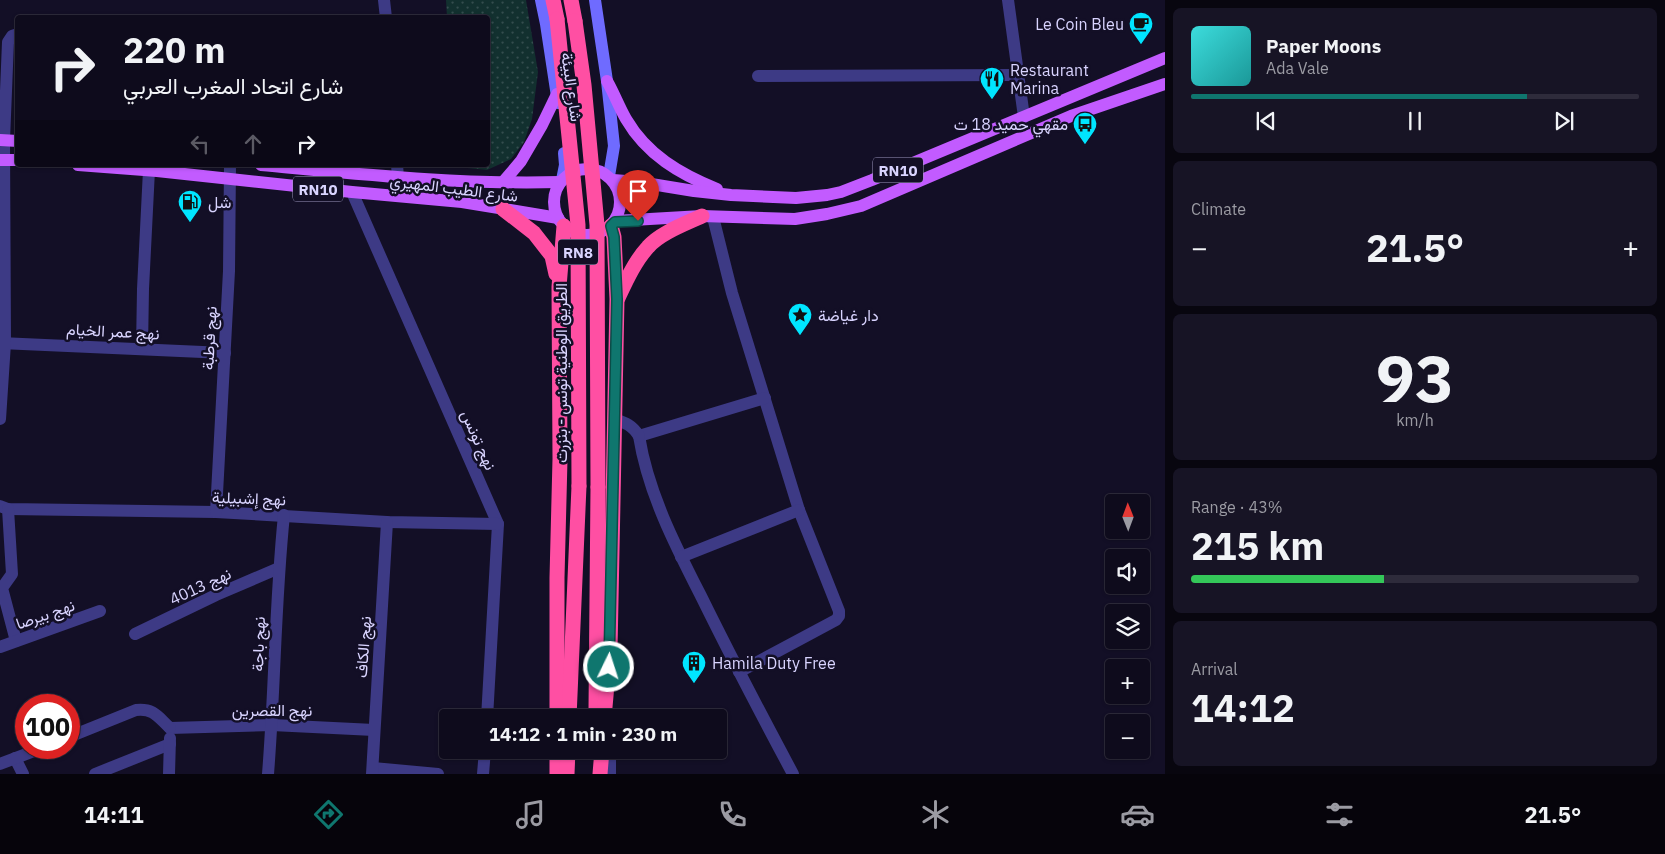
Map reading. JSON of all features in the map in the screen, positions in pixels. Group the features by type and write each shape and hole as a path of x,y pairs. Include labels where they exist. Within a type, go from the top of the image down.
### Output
{"highway":[{"name":"الطريق الوطنية تونس - بنزرت","path":"553,0 557,19 578,225 579,486 569,709"},
{"name":"RN8","path":"571,0 584,85 598,225 596,709"},
{"path":"503,209 534,233 552,256 559,287"},
{"path":"617,299 648,246 672,230 708,217"},
{"path":"556,709 561,222"},
{"path":"605,709 610,651 617,299 613,224"},
{"path":"557,759 557,774"},
{"path":"567,774 568,759"},
{"path":"595,774 596,759"},
{"path":"600,774 601,759"}],"main road":[{"name":"شارع البيئة","path":"541,0 557,94 565,165 561,181"},
{"path":"596,3 608,81 614,146 611,178 619,190 621,200 621,208 613,224"},
{"name":"RN10","path":"561,181 572,172 585,168 598,170 611,178 694,191 796,198 827,195 841,192 890,173 1165,58"},
{"path":"608,81 627,120 646,145 666,163 688,177 731,195"},
{"name":"RN10","path":"561,222 572,232 593,235 603,232 613,224 708,217 796,218 827,214 860,206 1071,116 1165,84"},
{"path":"1131,95 1165,93"},
{"path":"504,181 521,161 557,94"},
{"path":"2,140 15,141"},
{"path":"2,160 15,160"},
{"name":"شارع الطيب المهيري","path":"106,167 462,202 561,222"},
{"name":"شارع الطيب المهيري","path":"307,167 398,171 504,181 561,181"},
{"path":"561,181 554,199 555,209 561,222"}],"street":[{"path":"384,0 386,15"},
{"path":"1008,0 1024,117"},
{"path":"0,419 2,140 8,42 15,35"},
{"path":"758,76 1019,76"},
{"name":"نهج قرطبة","path":"216,512 225,353 230,167"},
{"path":"142,348 149,170"},
{"name":"نهج تونس","path":"352,192 498,524 487,709"},
{"path":"708,217 799,510 838,605 839,616 836,620 739,672"},
{"name":"نهج عمر الخيام","path":"2,343 225,353"},
{"path":"639,436 765,398"},
{"path":"614,419 628,423 639,436 654,491 681,557 793,774"},
{"path":"4,507 12,574 10,580 2,588 16,641"},
{"name":"نهج إشبيلية","path":"4,507 216,512 387,522 498,524"},
{"path":"681,557 799,510"},
{"name":"نهج باجة","path":"268,774 272,725 278,568 284,515"},
{"name":"نهج الكاف","path":"372,771 387,522"},
{"name":"نهج 4013","path":"135,634 278,568"},
{"name":"نهج بيرصا","path":"0,647 100,611"},
{"path":"610,651 610,709"},
{"path":"80,733 136,710 151,710 170,728 169,774"},
{"name":"نهج القصرين","path":"170,728 272,725 374,730"},
{"path":"95,774 170,744"},
{"path":"1,761 15,758"},
{"path":"16,759 23,774"},
{"path":"483,774 484,759"},
{"path":"610,759 610,774"},
{"path":"372,771 438,774"}],"green space":[{"path":"446,0 526,0 538,72 532,119 524,142 511,159 487,170 458,167 490,167 490,15 447,15"}],"place":[{"name":"Le Coin Bleu","path":"1141,45"},
{"name":"Restaurant Marina","path":"992,100"},
{"name":"مقهي حميد 18 ت","path":"1085,145"},
{"name":"شل","path":"190,223"},
{"name":"دار غياضة","path":"800,336"},
{"name":"Hamila Duty Free","path":"694,684"}],"route":[{"path":"609,667 617,299 614,237 611,226 615,222 638,221"}]}
